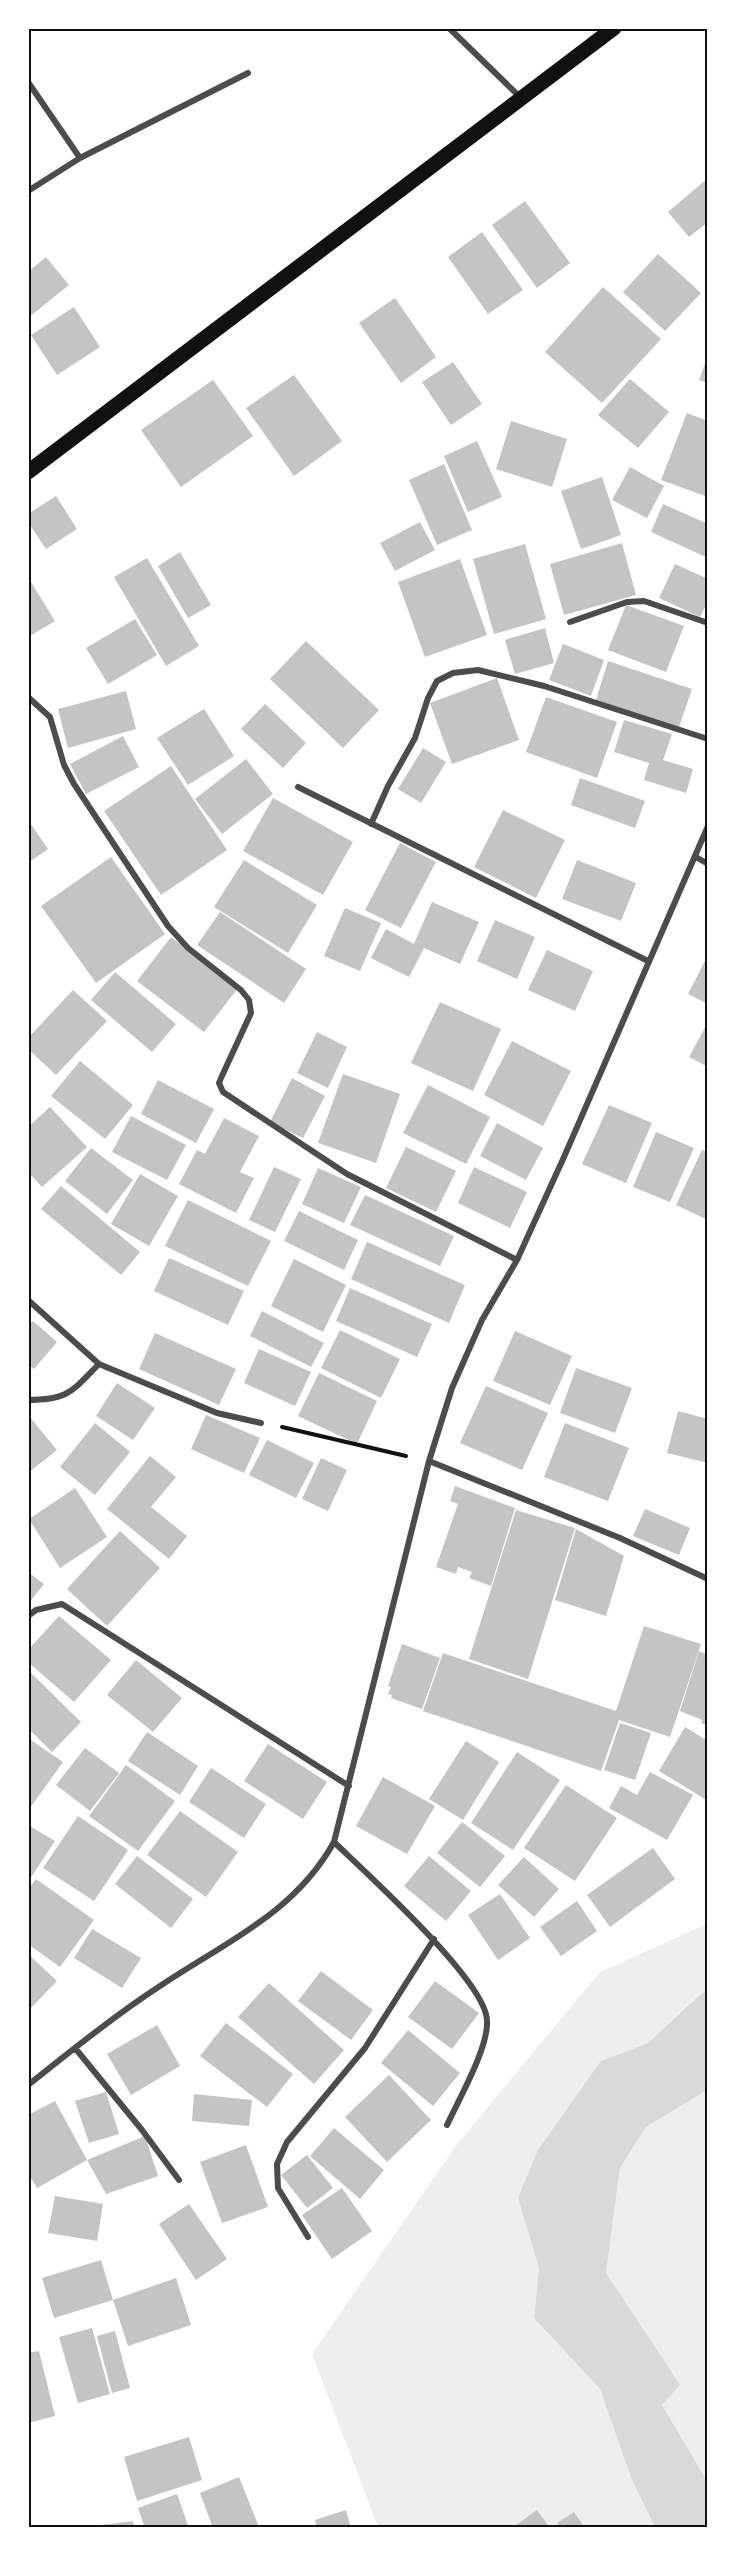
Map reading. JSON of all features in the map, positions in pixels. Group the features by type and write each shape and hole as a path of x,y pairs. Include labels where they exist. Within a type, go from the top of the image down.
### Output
{"main road":[{"path":"28,472 614,28"}],"street":[{"path":"449,28 522,99"},
{"path":"28,191 80,158 248,73"},
{"path":"28,82 80,158"},
{"path":"570,622 627,602 644,601 708,623"},
{"path":"371,824 388,786 415,738 428,698 437,681 453,673 478,670 544,686 708,739"},
{"path":"28,696 50,717 64,765 128,868 168,926 188,948 241,990 249,1000 251,1013 220,1078 219,1083 223,1092 347,1174 517,1260"},
{"path":"298,787 648,961"},
{"path":"28,2085 160,1985 252,1929 294,1895 323,1862 334,1842 429,1461 452,1388 482,1320 517,1260 708,826"},
{"path":"696,857 708,864"},
{"path":"28,1300 99,1364 217,1413 261,1423"},
{"path":"28,1400 52,1400 68,1395 99,1364"},
{"path":"429,1461 620,1539 708,1580"},
{"path":"28,1616 36,1610 62,1604 349,1786"},
{"path":"334,1842 434,1939 482,2001 488,2018 486,2038 447,2125"},
{"path":"308,2237 278,2188 277,2164 286,2142 365,2048 434,1939"},
{"path":"75,2048 142,2130 179,2180"}],"path":[{"path":"261,1423 429,1461"}],"shaded area":[{"path":"707,1924 707,1990 695,1998 648,2043 601,2061 518,2198 539,2268 534,2318 600,2389 631,2478 655,2527 378,2527 312,2354 458,2143 600,1972"},
{"path":"707,1990 707,2090 646,2127 620,2168 606,2273 680,2385 662,2405 707,2481 707,2527 655,2527 631,2478 600,2389 534,2318 539,2268 518,2198 538,2150 601,2061 648,2043"},
{"path":"707,2090 707,2481 662,2405 606,2273 620,2168 646,2127"}],"building":[{"path":"708,178 708,222 689,237 668,212"},
{"path":"525,201 570,263 537,288 492,225"},
{"path":"482,232 523,290 488,314 448,257"},
{"path":"658,254 701,293 665,331 623,292"},
{"path":"46,257 69,285 28,318 28,272"},
{"path":"603,287 661,339 602,403 545,352"},
{"path":"395,298 436,357 401,383 359,323"},
{"path":"74,307 100,347 57,375 31,335"},
{"path":"708,358 708,383 699,380"},
{"path":"453,362 482,404 451,425 422,382"},
{"path":"294,375 342,441 294,476 246,408"},
{"path":"630,379 669,412 638,448 598,415"},
{"path":"213,380 253,436 181,487 141,430"},
{"path":"687,413 708,421 708,497 661,480"},
{"path":"511,421 567,439 552,487 496,469"},
{"path":"477,441 502,497 468,512 444,456"},
{"path":"444,464 472,530 437,545 409,480"},
{"path":"630,467 664,486 647,518 612,500"},
{"path":"602,477 621,535 581,549 561,491"},
{"path":"56,496 77,529 46,549 28,522 28,514"},
{"path":"663,504 708,524 708,558 651,532"},
{"path":"420,522 435,550 395,571 380,543"},
{"path":"622,543 636,595 564,615 550,564"},
{"path":"525,544 546,619 494,634 473,559"},
{"path":"180,552 211,605 188,618 158,566"},
{"path":"147,558 199,646 166,666 114,577"},
{"path":"460,559 487,635 425,657 398,582"},
{"path":"675,564 708,579 708,601 700,617 659,598"},
{"path":"28,577 55,621 28,637"},
{"path":"626,605 684,626 666,672 608,650"},
{"path":"135,619 157,655 108,684 86,648"},
{"path":"545,628 554,663 515,674 505,640"},
{"path":"306,641 379,710 343,748 270,679"},
{"path":"563,644 604,660 591,696 549,680"},
{"path":"608,661 692,689 679,727 596,700"},
{"path":"497,678 519,740 452,764 430,703"},
{"path":"126,691 136,729 68,748 58,709"},
{"path":"546,697 617,722 597,778 526,752"},
{"path":"265,704 306,743 283,768 241,729"},
{"path":"204,709 234,756 188,785 157,738"},
{"path":"624,720 672,734 663,760 693,769 686,793 644,780 649,763 614,752"},
{"path":"123,736 139,767 86,794 70,764"},
{"path":"423,748 446,762 421,803 398,789"},
{"path":"246,759 273,794 222,834 195,799"},
{"path":"171,766 227,850 161,895 104,811"},
{"path":"580,778 645,801 635,828 571,805"},
{"path":"273,798 353,842 323,895 243,851"},
{"path":"503,810 565,840 536,898 474,867"},
{"path":"28,820 48,849 28,863"},
{"path":"400,843 436,862 401,928 365,910"},
{"path":"111,857 165,934 96,983 41,906"},
{"path":"244,860 317,905 288,953 214,907"},
{"path":"577,860 636,883 621,921 562,899"},
{"path":"432,902 479,922 460,964 424,948 409,977 371,958 386,929 414,944"},
{"path":"345,908 381,923 360,971 324,956"},
{"path":"220,912 306,969 284,1003 197,945"},
{"path":"495,920 535,937 517,979 477,961"},
{"path":"171,937 238,988 204,1032 137,981"},
{"path":"547,950 593,971 575,1011 528,990"},
{"path":"708,955 708,1004 688,994"},
{"path":"115,972 176,1024 152,1052 91,1000"},
{"path":"73,990 107,1021 56,1075 28,1049 28,1038"},
{"path":"440,1002 501,1029 473,1091 411,1063"},
{"path":"708,1022 708,1067 689,1057"},
{"path":"317,1032 347,1047 328,1088 297,1073"},
{"path":"512,1041 571,1071 543,1126 484,1095"},
{"path":"80,1061 133,1105 105,1139 51,1096"},
{"path":"343,1074 400,1094 376,1163 318,1143"},
{"path":"292,1078 325,1096 303,1138 270,1122"},
{"path":"158,1080 214,1109 196,1143 141,1114"},
{"path":"428,1085 490,1117 466,1164 403,1133"},
{"path":"609,1105 652,1123 626,1183 582,1164"},
{"path":"50,1107 87,1147 42,1187 28,1172 28,1127"},
{"path":"131,1116 186,1145 167,1180 112,1152"},
{"path":"224,1118 259,1136 240,1172 254,1178 236,1213 179,1184 197,1150 205,1154"},
{"path":"497,1123 543,1148 526,1180 480,1156"},
{"path":"656,1132 694,1148 670,1202 633,1187"},
{"path":"406,1147 456,1171 436,1212 386,1188"},
{"path":"91,1148 133,1180 107,1214 65,1181"},
{"path":"702,1150 708,1152 708,1220 676,1205"},
{"path":"274,1167 301,1179 275,1232 249,1220"},
{"path":"474,1167 527,1192 510,1228 458,1203"},
{"path":"318,1168 361,1187 344,1223 302,1204"},
{"path":"140,1174 178,1196 149,1246 111,1224"},
{"path":"61,1186 140,1252 121,1275 41,1209"},
{"path":"365,1195 454,1236 440,1266 350,1225"},
{"path":"188,1200 271,1241 248,1286 165,1246"},
{"path":"299,1211 358,1240 344,1270 284,1241"},
{"path":"367,1242 465,1285 449,1323 351,1279"},
{"path":"169,1258 244,1291 228,1325 154,1291"},
{"path":"294,1259 346,1285 323,1332 271,1306"},
{"path":"350,1288 432,1324 417,1357 336,1321"},
{"path":"262,1311 324,1343 311,1367 250,1336"},
{"path":"33,1321 57,1342 34,1369 28,1364 28,1326"},
{"path":"340,1330 400,1359 381,1398 321,1368"},
{"path":"515,1331 572,1356 550,1405 493,1381"},
{"path":"155,1333 236,1369 219,1405 139,1369"},
{"path":"259,1349 311,1372 295,1406 244,1383"},
{"path":"576,1368 632,1388 615,1433 560,1413"},
{"path":"319,1373 377,1401 357,1444 298,1416"},
{"path":"117,1383 155,1408 133,1440 96,1416"},
{"path":"486,1386 548,1413 522,1470 460,1443"},
{"path":"678,1411 708,1419 708,1463 667,1453"},
{"path":"28,1415 57,1450 28,1473"},
{"path":"206,1415 260,1438 244,1473 191,1449"},
{"path":"95,1423 130,1452 95,1495 60,1467"},
{"path":"565,1423 629,1448 608,1501 544,1477"},
{"path":"267,1440 314,1463 296,1498 249,1475"},
{"path":"150,1456 176,1477 151,1507 187,1536 169,1559 107,1509"},
{"path":"321,1458 347,1470 328,1511 302,1499"},
{"path":"455,1486 515,1508 491,1586 469,1578 472,1572 458,1567 456,1574 436,1567 458,1504 450,1501"},
{"path":"75,1488 107,1537 60,1568 29,1519"},
{"path":"645,1509 690,1528 679,1555 633,1536"},
{"path":"516,1510 575,1528 528,1679 469,1659"},
{"path":"576,1529 624,1556 606,1616 555,1600"},
{"path":"120,1531 160,1568 107,1626 67,1589"},
{"path":"28,1572 44,1584 28,1604"},
{"path":"59,1616 111,1660 74,1702 28,1662 28,1650"},
{"path":"644,1626 701,1644 670,1737 619,1720 601,1771 423,1711 443,1653 616,1711"},
{"path":"402,1644 440,1658 422,1709 391,1698 392,1695 388,1694 391,1687 388,1686"},
{"path":"699,1651 708,1655 708,1726 701,1723 702,1720 680,1711"},
{"path":"136,1660 182,1698 153,1732 107,1695"},
{"path":"28,1670 81,1722 52,1752 28,1728"},
{"path":"620,1723 651,1733 635,1780 604,1770"},
{"path":"685,1727 708,1741 708,1801 659,1771"},
{"path":"147,1732 198,1766 180,1795 128,1761"},
{"path":"28,1738 63,1762 30,1808 28,1807"},
{"path":"466,1741 499,1762 463,1820 429,1799"},
{"path":"268,1744 327,1782 303,1819 244,1781"},
{"path":"85,1748 119,1773 90,1811 56,1785"},
{"path":"517,1752 560,1780 513,1850 471,1823"},
{"path":"126,1765 175,1801 138,1851 89,1816"},
{"path":"211,1768 266,1804 244,1838 189,1802"},
{"path":"650,1772 693,1795 667,1840 609,1808 621,1786 637,1795"},
{"path":"383,1777 435,1806 407,1854 356,1826"},
{"path":"566,1785 617,1818 575,1881 524,1848"},
{"path":"180,1811 238,1852 206,1897 147,1855"},
{"path":"78,1816 128,1850 94,1901 43,1868"},
{"path":"462,1822 505,1856 480,1887 437,1853"},
{"path":"28,1825 55,1841 28,1882"},
{"path":"653,1848 675,1879 610,1927 587,1895"},
{"path":"137,1856 193,1899 171,1928 115,1884"},
{"path":"429,1856 471,1891 446,1921 404,1886"},
{"path":"524,1857 559,1889 534,1917 498,1885"},
{"path":"36,1879 94,1920 60,1967 28,1944 28,1890"},
{"path":"500,1894 530,1938 498,1960 468,1915"},
{"path":"577,1901 597,1931 561,1956 540,1927"},
{"path":"92,1929 141,1958 122,1988 74,1958"},
{"path":"28,1954 57,1981 28,2011"},
{"path":"321,1971 373,2010 351,2040 298,2001"},
{"path":"435,1981 479,2013 452,2049 408,2017"},
{"path":"269,1983 344,2050 314,2084 238,2017"},
{"path":"226,2023 293,2074 267,2107 200,2056"},
{"path":"157,2025 180,2066 131,2095 107,2054"},
{"path":"408,2030 460,2073 433,2106 381,2063"},
{"path":"389,2075 431,2120 387,2162 345,2117"},
{"path":"106,2092 119,2134 89,2143 75,2101"},
{"path":"194,2094 252,2100 249,2126 192,2121"},
{"path":"55,2101 87,2160 37,2188 28,2173 28,2115"},
{"path":"334,2128 384,2170 360,2199 310,2156"},
{"path":"145,2136 158,2176 106,2194 87,2160"},
{"path":"246,2145 268,2207 222,2223 200,2162"},
{"path":"307,2155 333,2188 307,2208 281,2175"},
{"path":"342,2188 372,2231 332,2259 302,2215"},
{"path":"55,2196 103,2204 97,2241 48,2233"},
{"path":"189,2204 227,2259 196,2280 159,2224"},
{"path":"101,2260 113,2300 54,2318 42,2278"},
{"path":"176,2278 191,2325 128,2346 113,2300"},
{"path":"92,2328 110,2394 78,2403 59,2337"},
{"path":"115,2331 130,2388 112,2393 97,2336"},
{"path":"39,2351 55,2416 28,2423 28,2353"},
{"path":"189,2437 202,2480 137,2501 124,2457"},
{"path":"239,2477 259,2527 213,2528 200,2493"},
{"path":"177,2494 189,2528 145,2528 138,2508"},
{"path":"346,2510 351,2528 317,2528 315,2520"},
{"path":"537,2510 550,2528 512,2528"},
{"path":"574,2512 585,2528 561,2528 557,2523"},
{"path":"133,2521 134,2528 94,2528 94,2526"}]}
